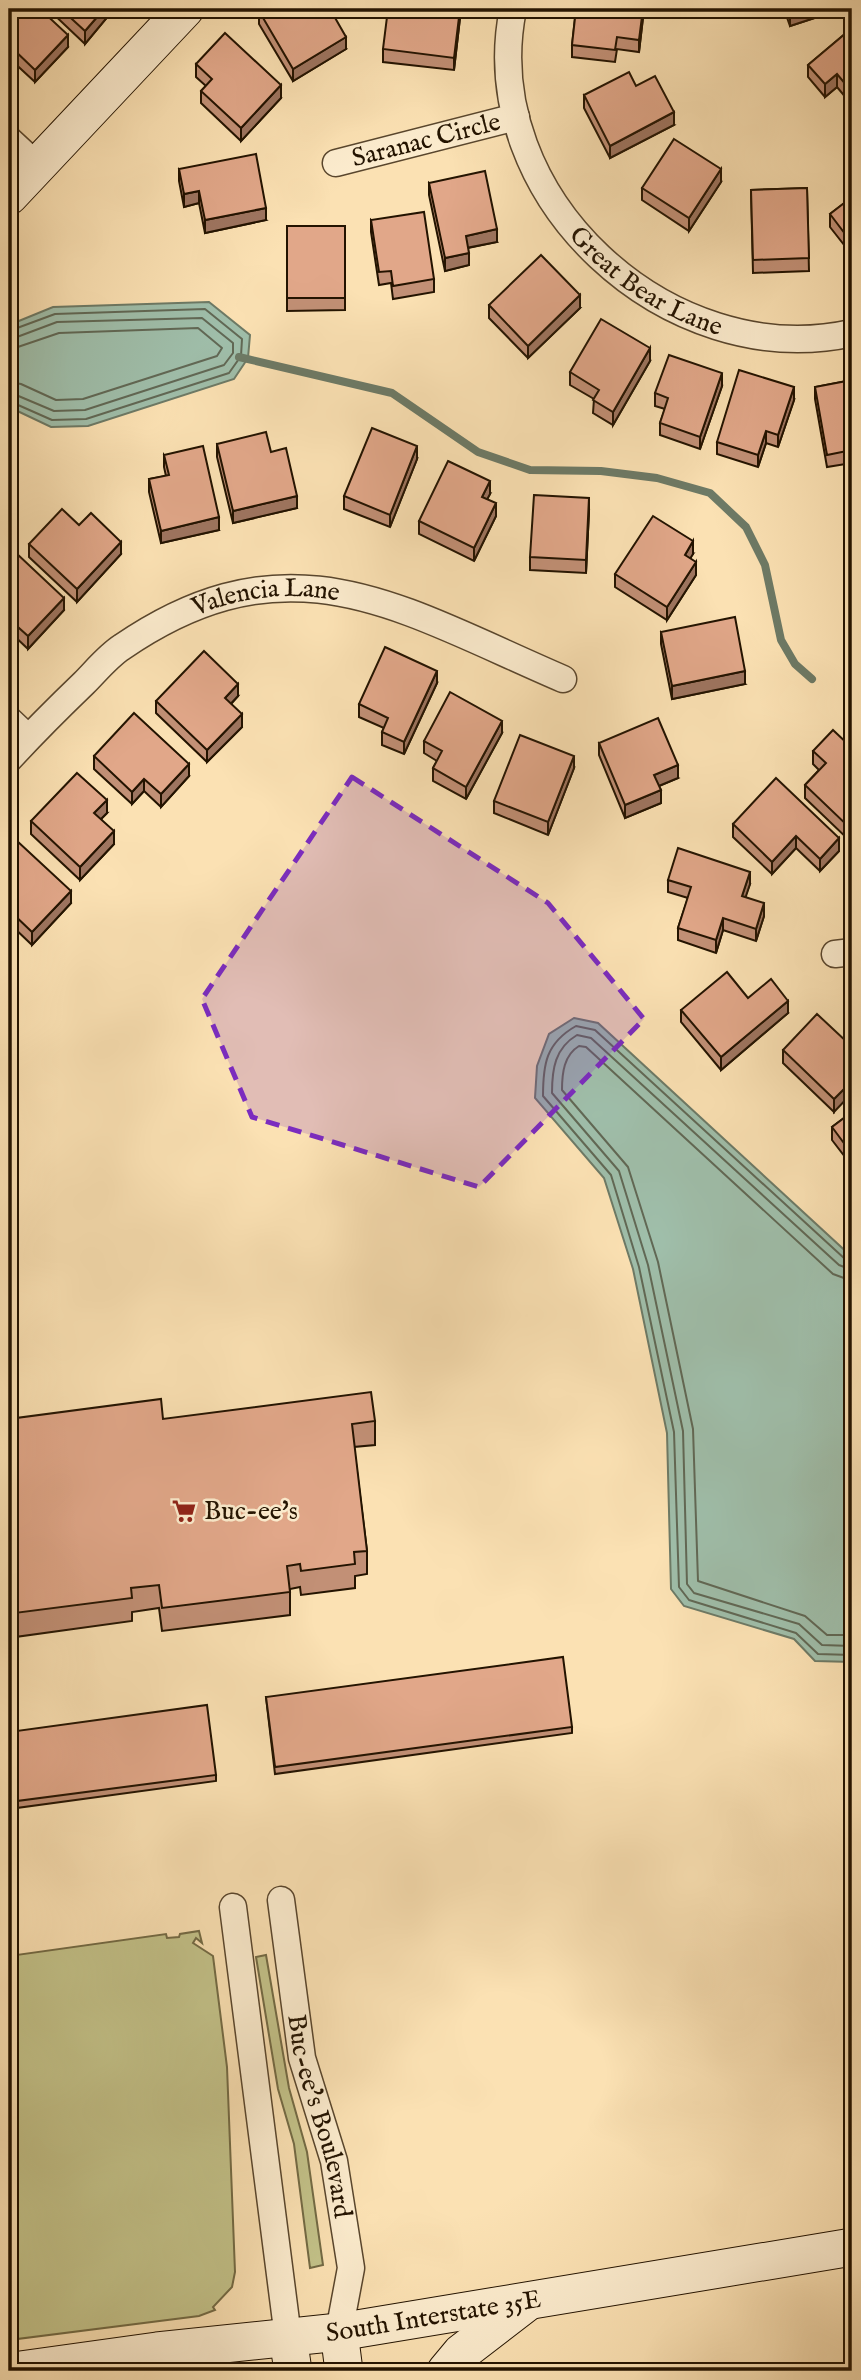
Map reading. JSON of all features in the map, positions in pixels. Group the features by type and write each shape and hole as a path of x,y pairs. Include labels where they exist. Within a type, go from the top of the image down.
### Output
{"main road":[{"path":"9,196 185,9"},
{"name":"South Interstate 35E","path":"13,2371 291,2354 339,2332 852,2247"},
{"path":"446,2371 461,2353 529,2301"},
{"path":"339,2332 344,2371"}],"street":[{"name":"Great Bear Lane","path":"513,9 508,62 516,117 534,168 551,198 583,243 618,276 655,300 700,321 744,335 785,339 852,333"},
{"name":"Saranac Circle","path":"336,163 516,117"},
{"path":"9,140 37,166"},
{"name":"Valencia Lane","path":"9,759 120,648 185,609 244,592 283,587 345,591 399,608 563,679"},
{"path":"9,720 28,738"},
{"name":"Buc-ee's Boulevard","path":"281,1900 302,2058 334,2161 351,2268 339,2332"},
{"name":"Buc-ee's Boulevard","path":"233,1907 291,2354"}],"highlighted area":[{"path":"352,777 548,903 644,1019 479,1187 252,1117 202,999"}],"shaded area":[{"path":"199,1931 202,1943 196,1938 193,1943 213,1956 227,2067 235,2272 232,2287 213,2307 215,2310 199,2316 9,2340 9,1956 166,1934 167,1938 179,1937 180,1934"},
{"path":"266,1955 289,2088 307,2152 323,2265 310,2268 294,2144 278,2089 256,1957"}],"water":[{"path":"209,302 250,335 248,358 234,379 88,426 51,427 9,407 9,325 53,307"},
{"path":"574,1018 598,1023 852,1257 852,1662 815,1661 794,1639 684,1606 671,1589 667,1433 633,1269 604,1178 535,1098 537,1066 549,1034"}],"building":[{"path":"9,9 40,9 68,35 35,70 9,45"},
{"path":"61,9 104,9 85,31"},
{"path":"330,9 346,37 293,69 259,11"},
{"path":"388,9 460,9 454,58 383,49"},
{"path":"576,9 643,9 639,40 617,37 615,50 572,45"},
{"path":"852,28 852,92 837,74 825,84 808,65"},
{"path":"225,33 281,85 241,128 201,91 212,79 196,64"},
{"path":"629,72 636,86 655,76 674,112 610,146 584,95"},
{"path":"674,139 721,169 689,218 642,188"},
{"path":"256,154 266,208 205,220 199,191 184,194 179,169"},
{"path":"485,171 497,229 466,236 469,253 445,258 429,183"},
{"path":"807,188 809,258 753,260 751,190"},
{"path":"852,197 852,243 830,214"},
{"path":"424,212 434,279 393,286 391,271 379,272 371,220"},
{"path":"287,226 345,226 345,298 287,298"},
{"path":"541,255 580,295 528,346 489,305"},
{"path":"601,319 650,348 613,412 593,400 599,390 570,372"},
{"path":"669,355 722,373 700,437 660,423 668,398 655,393"},
{"path":"739,370 794,387 778,435 766,431 758,455 717,442"},
{"path":"852,380 852,450 827,455 815,387"},
{"path":"372,428 417,446 390,515 344,496"},
{"path":"266,432 271,452 286,448 297,496 233,511 217,444"},
{"path":"203,446 219,517 161,531 149,479 169,475 164,455"},
{"path":"448,461 490,481 482,497 496,503 474,548 419,521"},
{"path":"534,495 589,498 586,560 530,557"},
{"path":"62,509 79,525 91,513 121,542 77,589 29,544"},
{"path":"653,516 693,541 685,555 696,562 667,607 615,574"},
{"path":"15,552 64,598 28,636 9,619 9,559"},
{"path":"735,617 745,671 672,686 661,632"},
{"path":"385,647 437,671 404,742 382,732 388,718 359,704"},
{"path":"204,651 238,684 225,698 242,714 207,750 156,701"},
{"path":"450,692 502,721 466,787 433,768 442,751 424,741"},
{"path":"134,713 189,764 161,794 144,779 132,792 94,756"},
{"path":"658,718 678,765 654,775 661,790 625,805 599,743"},
{"path":"833,730 852,748 852,830 805,785 826,763 813,751"},
{"path":"520,735 574,756 548,822 494,801"},
{"path":"77,773 107,800 94,813 114,831 80,867 31,821"},
{"path":"776,778 839,838 820,859 796,836 772,862 733,824"},
{"path":"16,840 71,891 32,932 9,910 9,847"},
{"path":"678,848 750,872 742,896 764,903 756,929 723,918 716,940 678,928 691,887 668,880"},
{"path":"727,972 748,998 771,979 788,1001 721,1057 681,1010"},
{"path":"817,1014 848,1043 852,1038 852,1081 834,1099 783,1050"},
{"path":"852,1112 852,1154 832,1127"},
{"name":"Buc-ee's","path":"371,1392 375,1421 352,1424 367,1551 354,1552 355,1564 301,1571 300,1564 287,1566 290,1592 162,1608 159,1585 131,1588 132,1598 15,1613 14,1606 9,1607 9,1419 161,1399 163,1419"},
{"path":"563,1657 572,1727 275,1767 266,1697"},
{"path":"207,1705 216,1775 9,1802 9,1732"}],"waterway":[{"path":"239,357 392,393 478,452 530,470 601,471 657,478 710,493 746,527 765,565 781,640 795,664 812,679"}],"place":[{"name":"Buc-ee's","path":"184,1511"}]}
